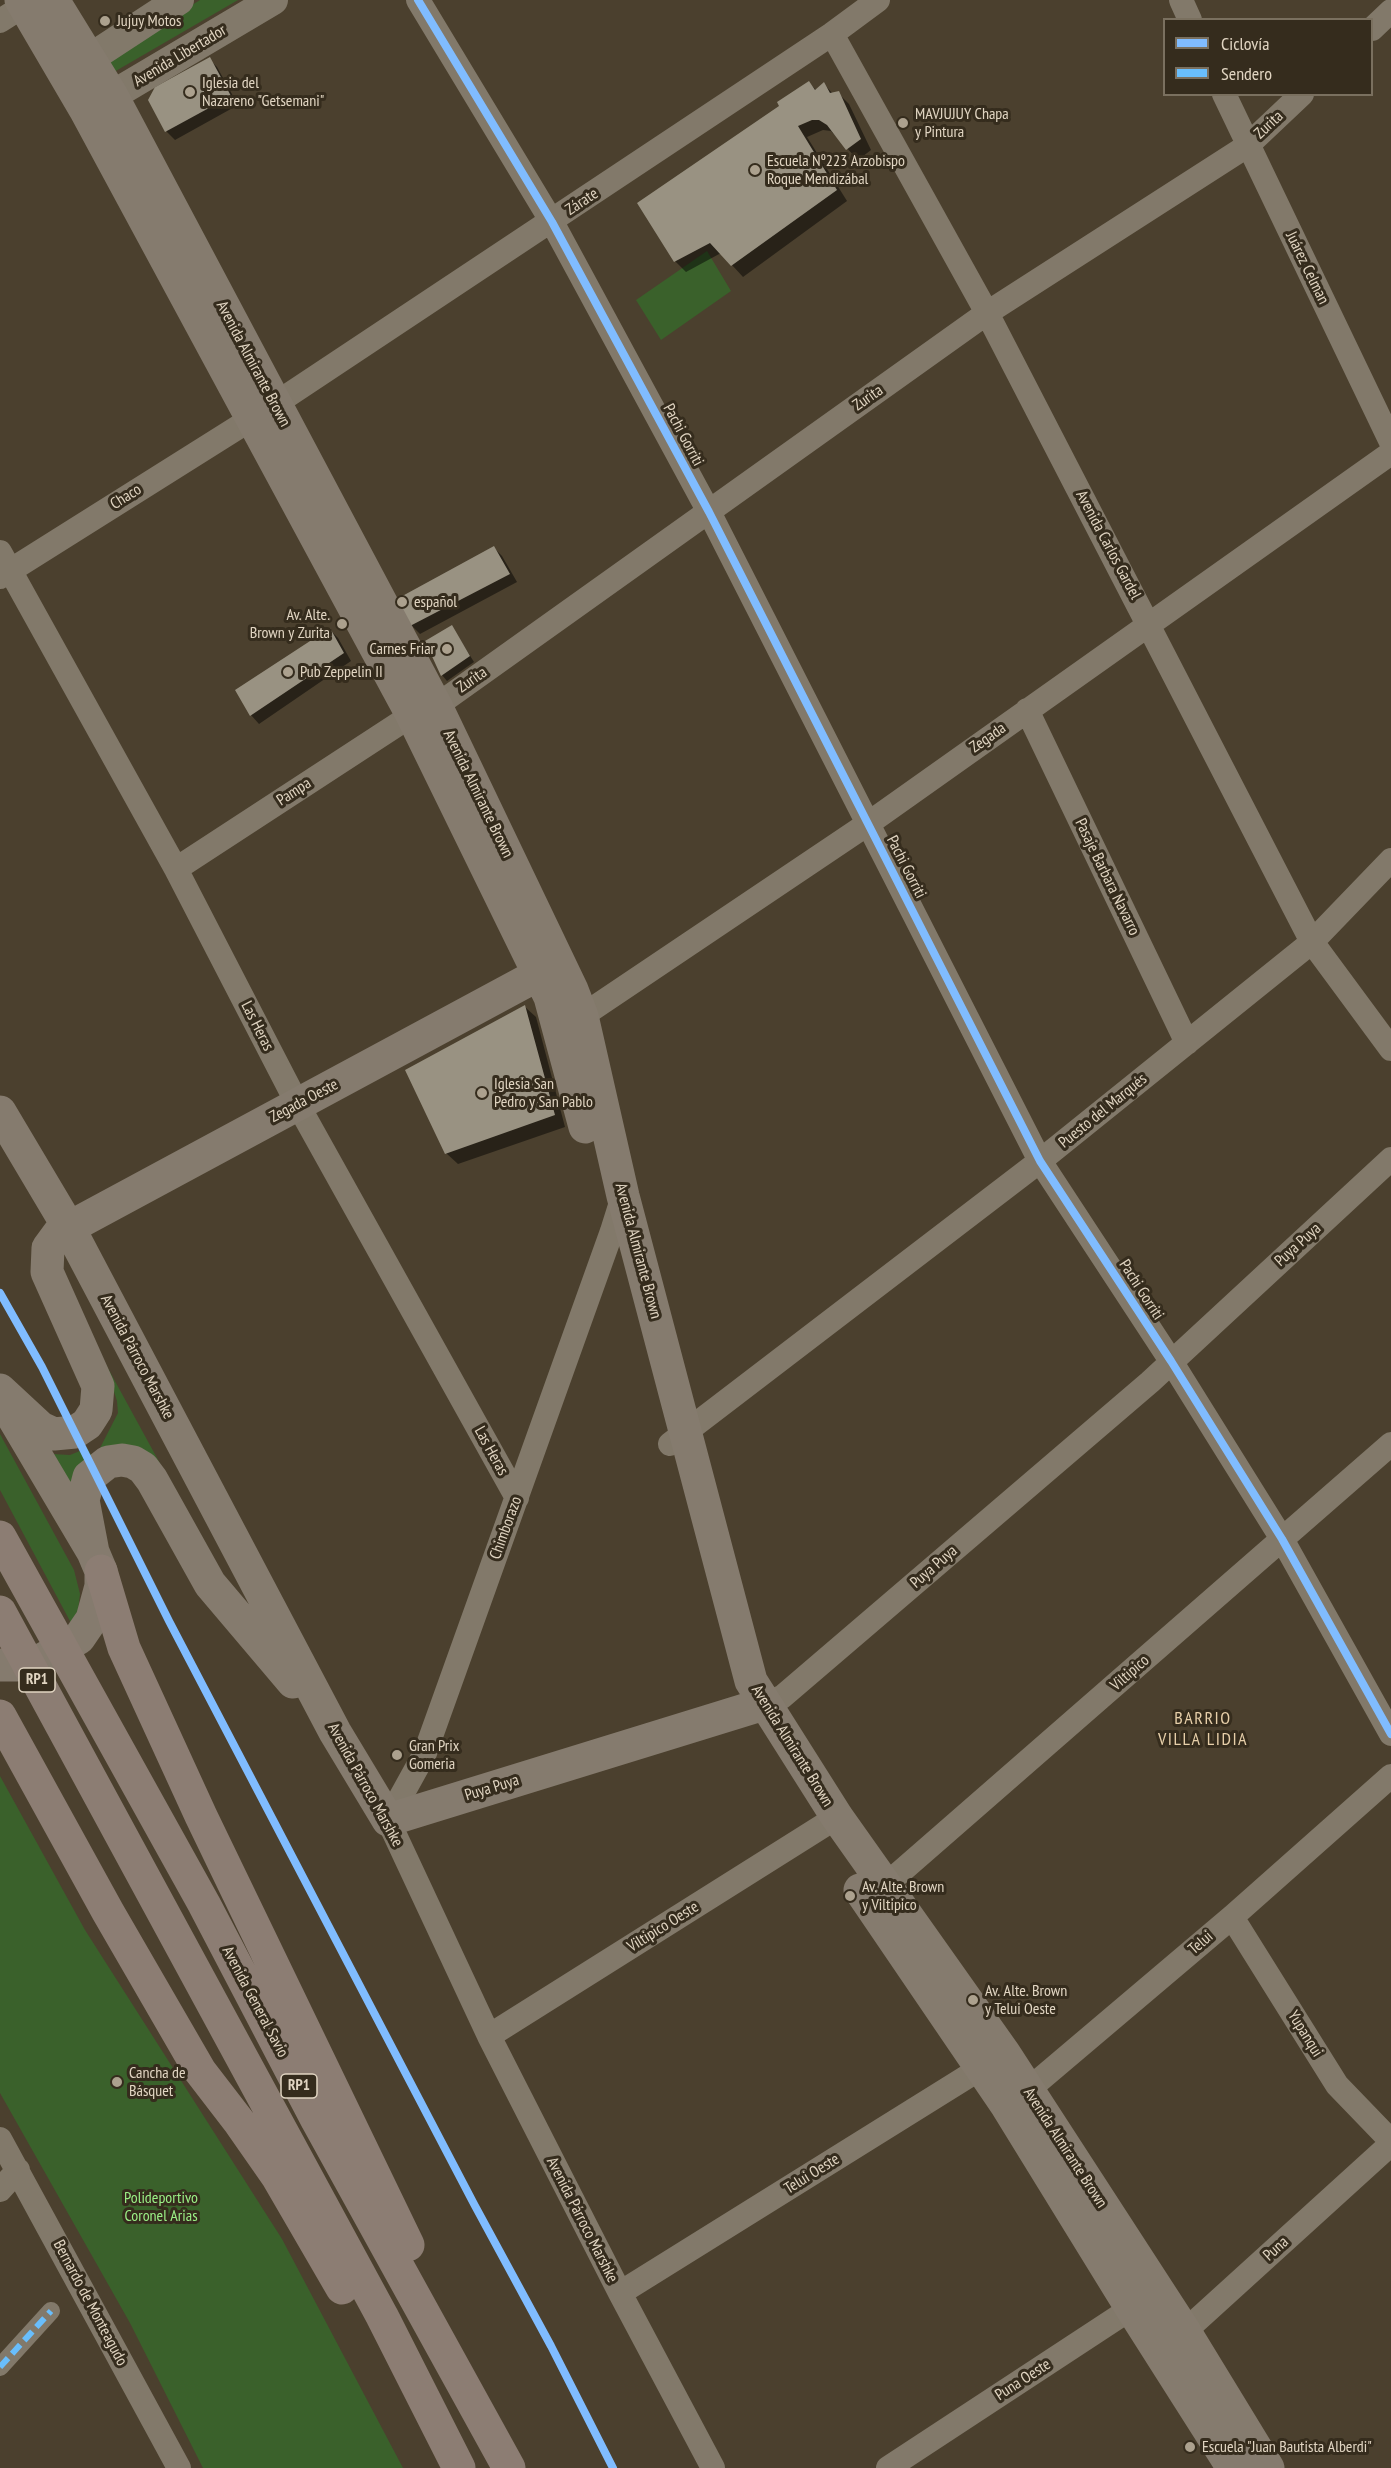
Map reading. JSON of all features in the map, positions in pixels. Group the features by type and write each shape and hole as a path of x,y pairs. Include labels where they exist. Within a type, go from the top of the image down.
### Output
{"highway":[{"name":"Avenida General Savio","path":"0,1537 204,1904 323,2131 506,2463"},
{"path":"97,1562 124,1648 201,1816 396,2218 506,2463"},
{"name":"RP1","path":"5,1620 382,2316 458,2466"},
{"path":"0,1716 108,1912 200,2071 277,2176 373,2341 458,2466"}],"main road":[{"name":"Avenida Almirante Brown","path":"26,5 77,66 99,104 424,710 549,969 550,997 571,1023 623,1196 732,1689 754,1708 828,1823 1018,2099 1158,2290 1268,2468"},
{"name":"Zegada Oeste","path":"0,1390 41,1428 54,1434 75,1432 90,1421 96,1410 99,1398 98,1386 45,1266 48,1248 59,1233 549,969"},
{"name":"Avenida Almirante Brown","path":"571,1023 612,1231 678,1438"},
{"name":"Avenida Párroco Marshke","path":"0,1112 69,1228 335,1732 388,1820"},
{"path":"0,1395 97,1562"},
{"path":"0,1665 17,1665 43,1659 79,1638 89,1626 100,1592 97,1562 83,1500 89,1477 108,1462 122,1460 133,1462 143,1468 152,1480 210,1584 335,1732"},
{"name":"Puya Puya","path":"388,1820 754,1708"},
{"name":"Avenida Almirante Brown","path":"1018,2099 1132,2309 1233,2468"}],"street":[{"path":"77,66 179,0"},
{"name":"Avenida Libertador","path":"99,104 273,0"},
{"name":"Pachi Gorriti","path":"418,0 552,222 709,512 1040,1161 1171,1361 1282,1539 1391,1734"},
{"name":"Zárate","path":"263,411 552,222 832,34 878,0"},
{"path":"1181,0 1189,18"},
{"path":"1373,27 1391,11"},
{"name":"Avenida Carlos Gardel","path":"832,34 987,313 1312,942 1391,1049"},
{"name":"Juárez Celman","path":"1225,96 1391,441"},
{"name":"Zurita","path":"424,710 709,512 987,313 1247,146 1300,96"},
{"name":"Chaco","path":"3,566 263,411"},
{"name":"Zegada","path":"571,1023 869,823 1391,453"},
{"name":"Las Heras","path":"3,566 177,869 298,1105 517,1498"},
{"name":"Pampa","path":"177,869 424,710"},
{"name":"Pasaje Barbara Navarro","path":"1028,710 1187,1043"},
{"name":"Puesto del Marqués","path":"678,1438 1040,1161 1312,942 1391,860"},
{"name":"Puya Puya","path":"754,1708 782,1697 1150,1382 1391,1159"},
{"name":"Chimborazo","path":"388,1820 425,1753 623,1196"},
{"name":"Viltipico","path":"876,1894 1391,1444"},
{"name":"Telui","path":"1018,2099 1232,1917 1391,1776"},
{"name":"Avenida Párroco Marshke","path":"388,1820 489,2036 620,2294 713,2468"},
{"name":"Viltipico Oeste","path":"489,2036 828,1823"},
{"name":"Yupanqui","path":"1232,1917 1337,2085 1391,2142"},
{"name":"Telui Oeste","path":"620,2294 993,2061"},
{"name":"Bernardo de Monteagudo","path":"0,2139 10,2168 179,2468"},
{"name":"Puna","path":"1160,2353 1391,2142"},
{"path":"0,2190 10,2168"},
{"name":"Puna Oeste","path":"888,2468 1158,2290"},
{"path":"0,2367 51,2311"}],"green space":[{"path":"200,0 238,0 114,72 110,61 118,52"},
{"path":"707,251 731,291 661,340 636,300"},
{"path":"104,1361 186,1511 100,1448 118,1413 117,1401"},
{"path":"0,1434 74,1570 80,1594 78,1610 71,1623 0,1490"},
{"path":"87,1448 91,1455 77,1467 71,1484 52,1454 70,1455"},
{"name":"Polideportivo Coronel Arias","path":"0,1776 85,1930 282,2239 403,2468 203,2468 130,2323 0,2093"}],"building":[{"name":"Iglesia del Nazareno \"Getsemani\"","path":"210,57 231,96 165,132 148,100 155,87"},
{"name":"Escuela Nº223 Arzobispo Roque Mendizábal","path":"809,81 815,90 824,82 830,93 839,91 861,139 846,150 827,125 819,120 812,120 798,126 837,190 731,266 710,243 674,262 637,203 779,106 777,102"},
{"path":"494,546 510,574 410,626 395,600"},
{"name":"Carnes Friar","path":"452,625 470,656 441,676 425,641"},
{"name":"Pub Zeppelin II","path":"330,628 344,653 250,716 235,690"},
{"name":"Iglesia San Pedro y San Pablo","path":"525,1005 555,1115 445,1154 405,1070"}],"marked path":[{"path":"0,2367 51,2311"}],"cycle path":[{"path":"418,0 552,222 709,512 1040,1161 1171,1361 1282,1539 1391,1734"},
{"path":"0,1293 42,1367 169,1621 613,2468"}],"place":[{"name":"Jujuy Motos","path":"105,21"},
{"name":"Iglesia del Nazareno \"Getsemani\"","path":"190,92"},
{"name":"MAVJUJUY Chapa y Pintura","path":"903,123"},
{"name":"Escuela Nº223 Arzobispo Roque Mendizábal","path":"755,170"},
{"name":"español","path":"402,602"},
{"name":"Av. Alte. Brown y Zurita","path":"342,624"},
{"name":"Carnes Friar","path":"447,649"},
{"name":"Pub Zeppelin II","path":"288,672"},
{"name":"Iglesia San Pedro y San Pablo","path":"482,1093"},
{"name":"Gran Prix Gomeria","path":"397,1755"},
{"name":"Av. Alte. Brown y Viltipico","path":"850,1896"},
{"name":"Av. Alte. Brown y Telui Oeste","path":"973,2000"},
{"name":"Cancha de Básquet","path":"117,2082"},
{"name":"Escuela \"Juan Bautista Alberdi\"","path":"1190,2447"}],"district":[{"name":"BARRIO VILLA LIDIA","path":"1203,1729"}]}
